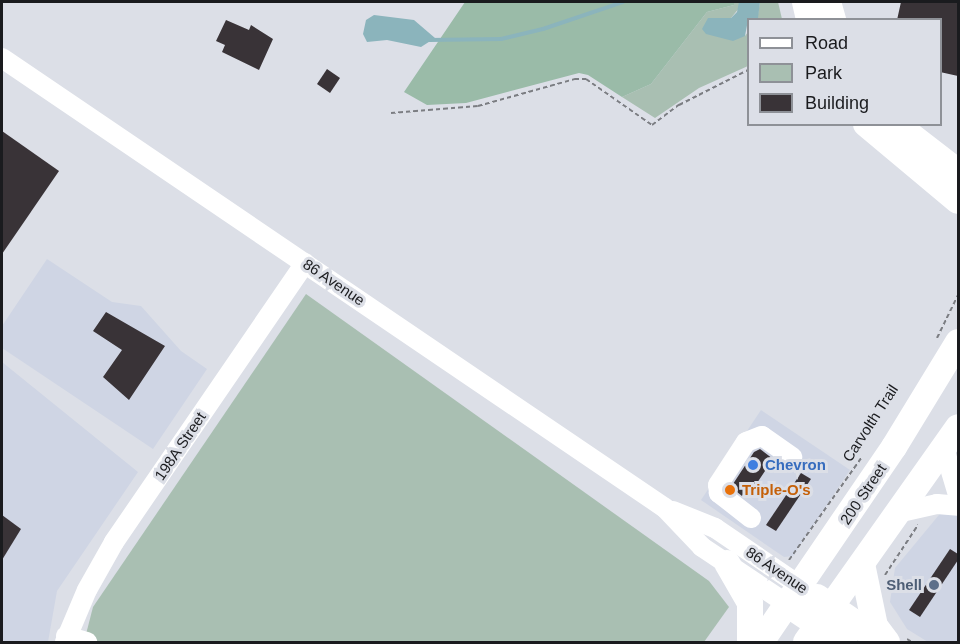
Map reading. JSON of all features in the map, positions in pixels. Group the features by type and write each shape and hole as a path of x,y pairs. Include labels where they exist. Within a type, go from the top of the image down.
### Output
{"main road":[{"path":"805,2 809,18"},
{"path":"828,2 832,18"},
{"path":"868,126 958,201"},
{"path":"899,126 958,172"},
{"name":"200 Street","path":"761,642 894,447 947,341"},
{"path":"818,625 958,427"},
{"path":"726,563 750,603 750,642"},
{"path":"862,564 875,626 885,642"},
{"name":"86 Avenue","path":"794,595 818,625 844,642"},
{"name":"86 Avenue","path":"818,625 885,642"}],"street":[{"name":"86 Avenue","path":"2,58 665,508 702,547 726,563 794,595"},
{"name":"198A Street","path":"65,639 114,542 305,263"},
{"path":"751,518 719,493 718,485 746,442 762,436 792,457"},
{"path":"944,448 958,495"},
{"path":"897,513 937,504 958,506"},
{"name":"86 Avenue","path":"665,508 715,528 794,595"},
{"path":"65,639 87,642"}],"path":[{"path":"391,114 478,106 575,79 586,80 652,125 679,105 747,71"},
{"path":"947,341 958,295"},
{"name":"Carvolth Trail","path":"791,558 867,451"},
{"path":"884,584 890,563 937,504"}],"shaded area":[{"path":"47,259 112,302 141,306 181,351 207,369 153,449 2,348 2,326"},
{"path":"2,362 138,472 57,591 48,642 2,642"},
{"path":"761,410 850,470 793,556 784,557 701,500"},
{"path":"958,492 958,642 928,642 907,629 890,602 895,568"}],"green space":[{"path":"465,2 734,2 734,5 707,12 651,84 622,97 588,75 579,73 466,103 427,105 404,92"},
{"path":"734,2 739,2 740,7 731,18 708,18 745,36 747,33 747,66 699,88 655,118 622,97 651,84 707,12 734,5"},
{"path":"760,2 778,2 782,18 757,18"},
{"path":"306,294 709,581 729,607 704,642 84,642 93,607"}],"water":[{"path":"739,2 760,2 758,18 747,18 745,36 733,41 706,34 702,29 708,18 731,18 737,12"},
{"path":"374,15 414,20 435,38 421,47 387,40 367,42 363,34 366,20"}],"building":[{"path":"901,2 958,2 958,76 942,72 942,18 897,18"},
{"path":"226,20 249,30 251,25 273,39 259,70 222,52 225,45 216,41"},
{"path":"327,69 340,78 330,93 317,84"},
{"path":"2,131 59,171 2,254"},
{"path":"106,312 165,346 129,400 103,377 122,350 93,331"},
{"name":"Chevron","path":"760,449 773,459 751,492 746,489 742,496 731,487 754,452"},
{"name":"Chevron","path":"801,473 811,479 776,531 766,525"},
{"path":"2,515 21,529 2,560"},
{"name":"Shell","path":"950,549 958,554 958,560 920,617 909,610"}],"waterway":[{"path":"429,40 501,39 543,29 623,2"}],"place":[{"name":"Chevron","path":"753,465"},
{"name":"Triple-O's","path":"730,490"},
{"name":"Shell","path":"934,585"}]}
